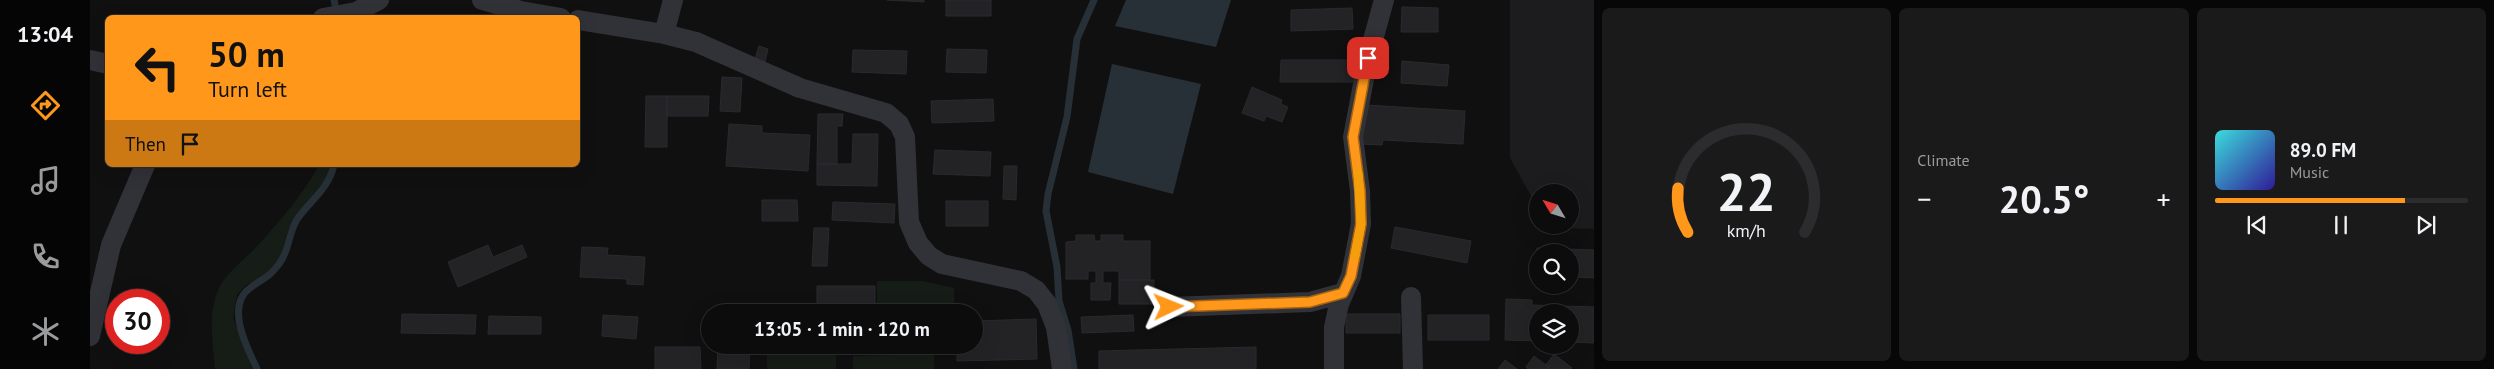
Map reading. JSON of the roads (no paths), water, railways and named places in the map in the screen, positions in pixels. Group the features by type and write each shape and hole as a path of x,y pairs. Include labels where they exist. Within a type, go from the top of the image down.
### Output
{"street":[{"path":"340,15 356,12 379,0"},
{"path":"482,0 544,15"},
{"path":"664,34 672,0"},
{"path":"1334,369 1334,327 1343,293 1351,276 1361,224 1360,191 1353,137 1368,58 1384,0"},
{"path":"580,20 664,34 696,42 800,88 886,113 898,124 904,137 909,222 918,243 929,256 942,264 1020,281 1036,290 1047,304 1056,327 1062,369"},
{"path":"90,60 105,63"},
{"path":"90,336 111,244 144,167"},
{"path":"1169,307 1310,302 1343,293"},
{"path":"1411,297 1414,369"}],"waterway":[{"path":"334,0 337,14"},
{"path":"1074,369 1068,330 1059,301 1057,267 1046,211 1048,194 1067,117 1077,39 1094,0"},
{"path":"257,369 240,327 239,305 243,296 250,288 268,276 283,259 295,223 324,187 334,167"}]}
